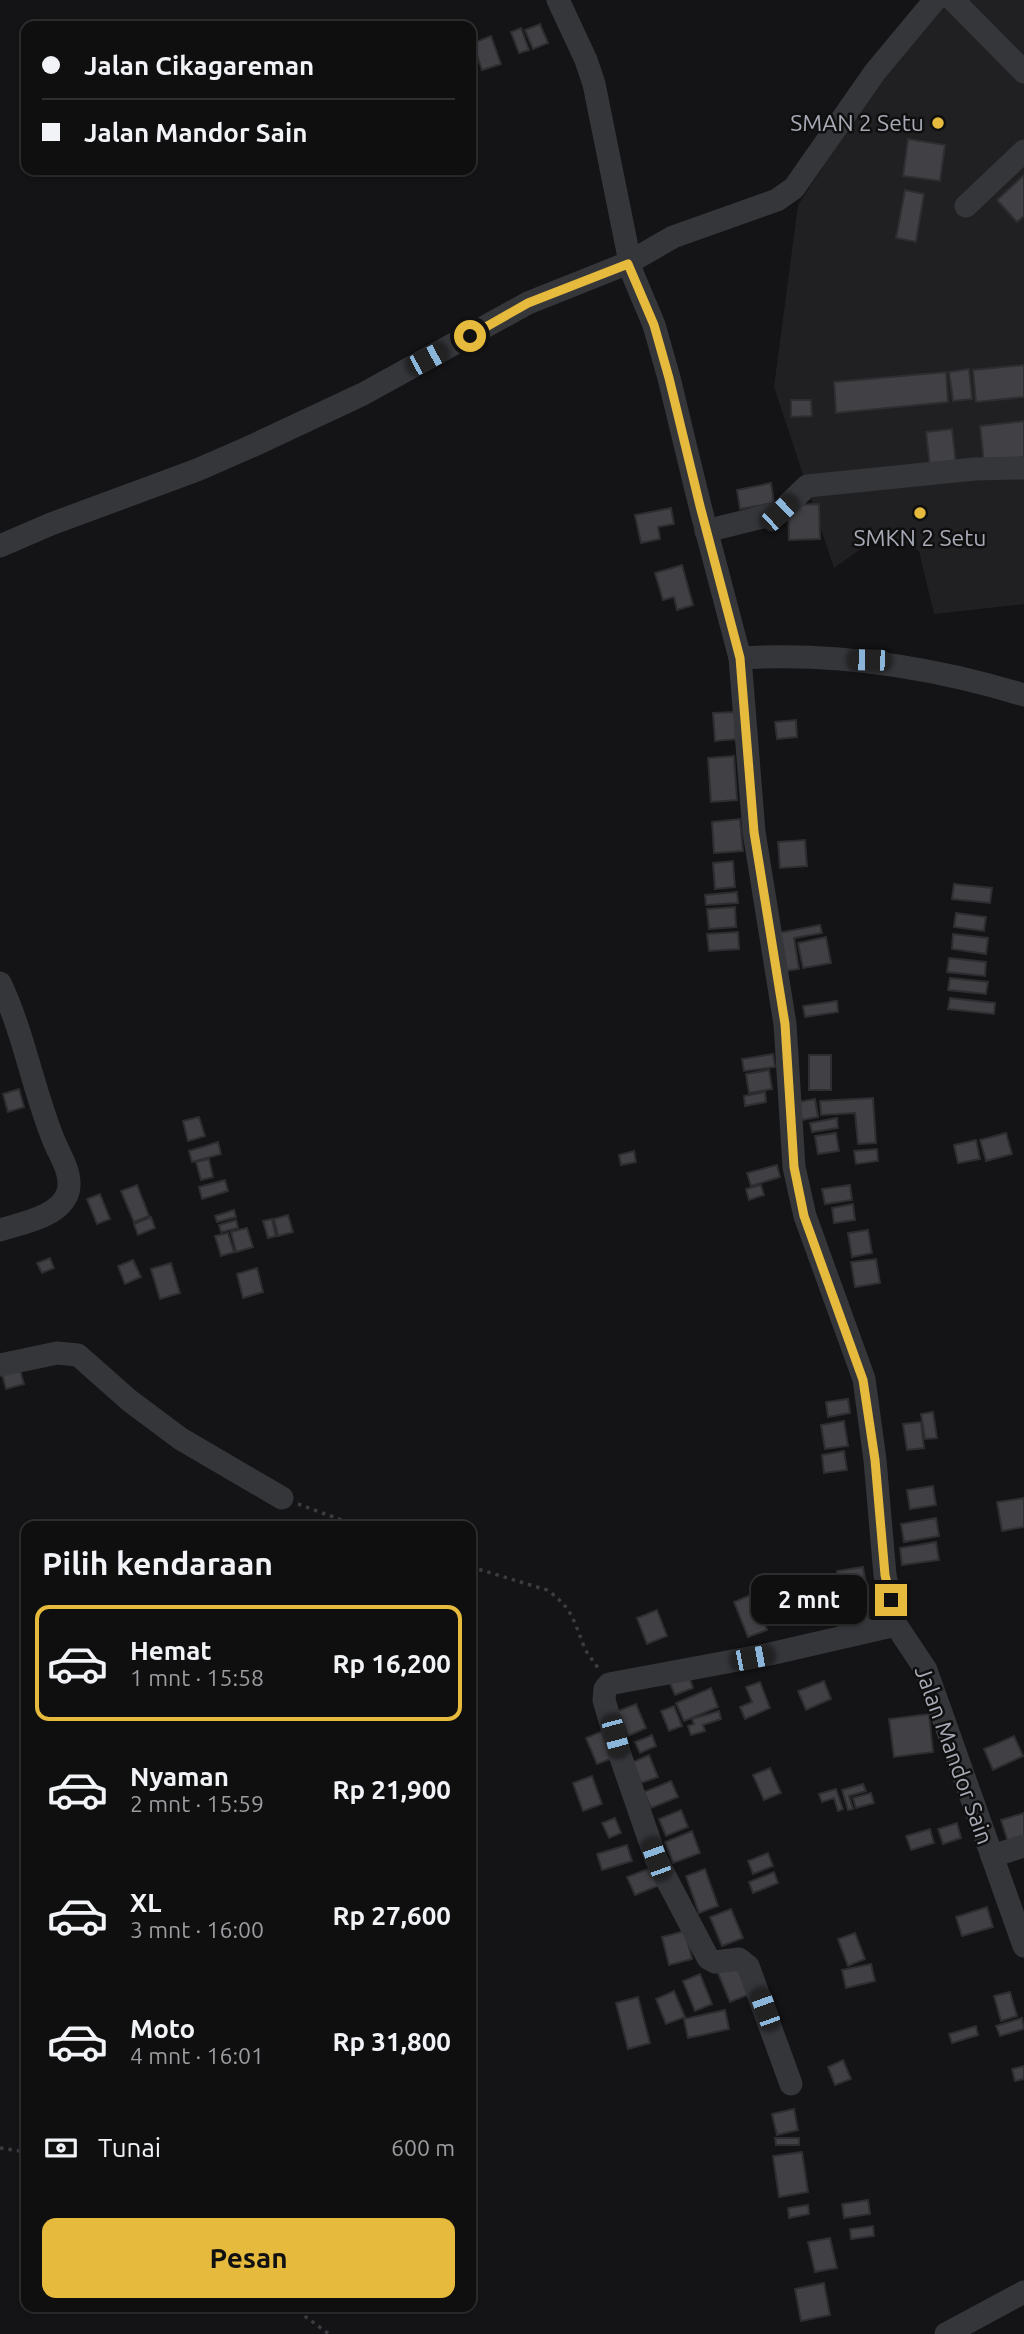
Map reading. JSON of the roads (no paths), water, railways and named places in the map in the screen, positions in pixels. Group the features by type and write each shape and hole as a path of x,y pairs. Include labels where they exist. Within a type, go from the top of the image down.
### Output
{"street":[{"name":"Jalan Mandor Sain","path":"558,0 586,60 594,84 629,263 662,351 740,658 754,832 785,1024 794,1167 804,1216 863,1380 875,1460 885,1575 896,1625 926,1670 1024,1946"},
{"path":"0,546 203,467 363,394 528,303 629,263 673,237 777,200 794,188 875,72 935,0"},
{"path":"953,0 1024,72"},
{"path":"966,206 1024,151"},
{"path":"706,531 779,513 807,486 975,469 1024,468"},
{"path":"740,658 869,660 971,679 1024,695"},
{"path":"0,983 69,1182 68,1192 54,1210 0,1230"},
{"path":"0,1365 57,1353 78,1355 130,1401 181,1439 282,1498"},
{"path":"791,2084 748,1966 739,1959 715,1962 708,1958 656,1859 604,1700 605,1689 609,1684 770,1654 896,1625"},
{"path":"992,1856 1024,1846"},
{"path":"946,2334 1024,2292"}],"place":[{"name":"SMAN 2 Setu","path":"938,123"},
{"name":"SMKN 2 Setu","path":"920,513"}]}
